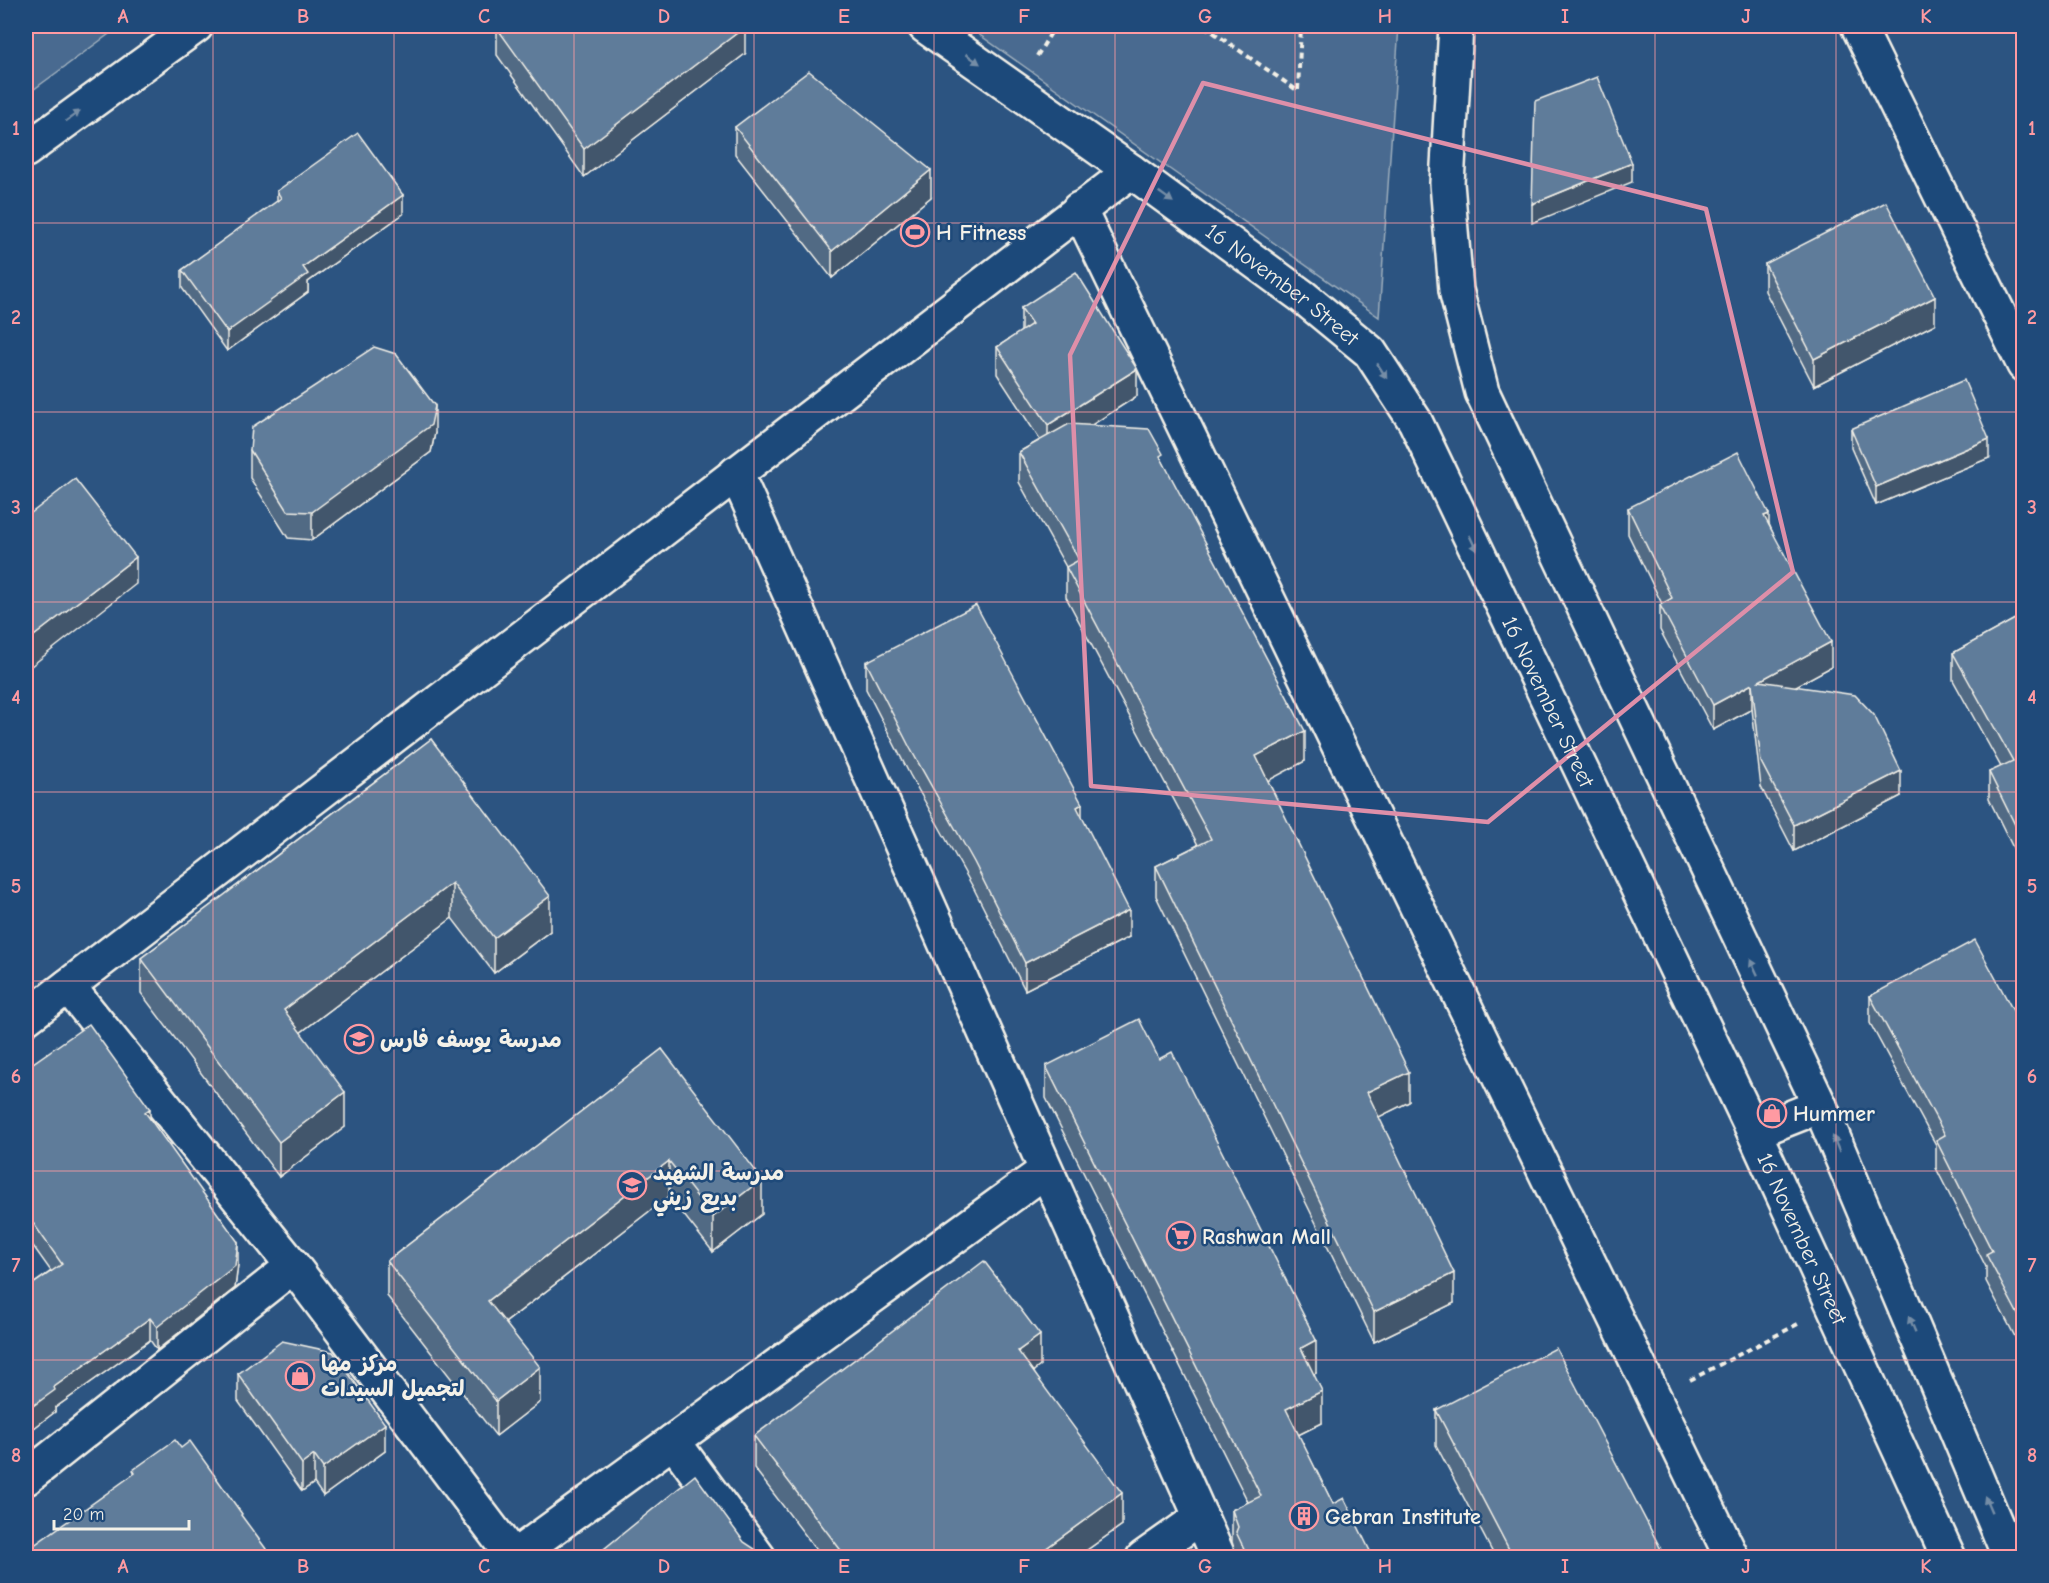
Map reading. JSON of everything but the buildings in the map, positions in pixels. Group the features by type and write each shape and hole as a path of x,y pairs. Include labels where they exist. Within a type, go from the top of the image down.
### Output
{"street":[{"path":"26,150 196,26"},
{"name":"16 November Street","path":"926,26 1131,171 1302,297 1370,352 1415,421 1754,1132 1949,1557"},
{"path":"1456,26 1447,183 1456,290 1482,392 1820,1106 2010,1557"},
{"path":"1858,26 2024,365"},
{"path":"26,1017 1131,171"},
{"path":"1079,209 1731,1557"},
{"path":"736,473 1045,1171 1219,1557"},
{"path":"68,986 293,1266 512,1557 1045,1171"},
{"path":"1754,1132 1820,1106"},
{"path":"26,1478 293,1266"},
{"path":"673,1441 759,1557"},
{"path":"1143,1557 1201,1517"}],"path":[{"path":"1204,26 1298,91 1301,26"},
{"path":"1654,1398 1834,1306"}],"highlighted area":[{"path":"1203,83 1706,209 1793,572 1488,822 1091,786 1070,355"}],"shaded area":[{"path":"27,26 120,26 26,95"},
{"path":"967,26 1399,26 1379,317"}],"place":[{"name":"H Fitness","path":"915,232"},
{"name":"مدرسة يوسف فارس","path":"359,1039"},
{"name":"Hummer","path":"1772,1113"},
{"name":"مدرسة الشهيد بديع زيني","path":"632,1185"},
{"name":"Rashwan Mall","path":"1181,1236"},
{"name":"مركز مها لتجميل السيدات","path":"300,1376"},
{"name":"Gebran Institute","path":"1304,1516"}]}
